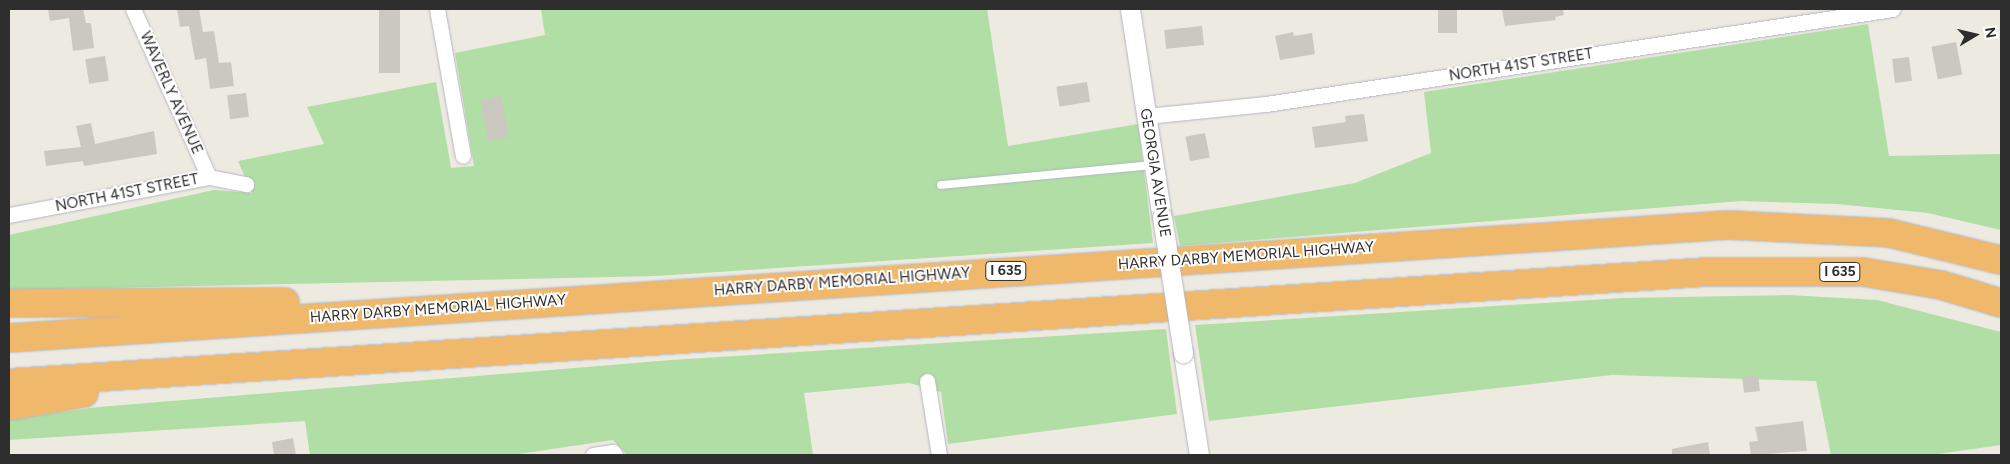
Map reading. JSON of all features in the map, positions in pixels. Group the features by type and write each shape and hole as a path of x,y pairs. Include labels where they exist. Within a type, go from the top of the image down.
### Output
{"highway":[{"name":"HARRY DARBY MEMORIAL HIGHWAY","path":"9,338 1728,225 1889,233 2001,260"},
{"name":"I 635","path":"9,383 1706,272 1863,272 1940,285 2001,303"},
{"path":"9,303 150,301 492,305"},
{"path":"9,406 74,396 170,373"}],"street":[{"name":"WAVERLY AVENUE","path":"133,9 208,177"},
{"path":"437,9 463,156"},
{"name":"GEORGIA AVENUE","path":"1130,9 1199,455"},
{"name":"NORTH 41ST STREET","path":"1147,116 1266,104 1894,9"},
{"name":"NORTH 41ST STREET","path":"9,215 208,177 246,184"},
{"path":"927,381 939,455"},
{"path":"593,455 614,454"}],"lane":[{"path":"941,185 1154,165"}],"green space":[{"path":"541,9 987,9 1008,146 1138,124 1153,243 657,276 9,290 9,235 214,190 252,193 238,161 324,144 307,107 436,82 451,168 474,166 455,53 545,35"},
{"path":"1868,24 1889,156 2001,154 2001,230 1928,213 1837,204 1741,201 1180,246 1174,216 1355,183 1431,153 1424,92"},
{"path":"1788,295 1877,300 2001,332 2001,445 1931,455 1831,455 1816,381 1612,375 1209,421 1195,325 1623,298"},
{"path":"1166,329 1177,414 948,444 941,392 909,383 804,393 813,455 627,455 613,440 512,455 310,455 305,421 9,440 9,419 99,407 671,360"}],"building":[{"path":"48,9 83,9 86,23 91,23 94,48 73,51 69,18 50,21"},
{"path":"177,9 199,9 203,32 214,31 219,63 231,62 234,86 210,89 206,58 195,60 189,26 180,27"},
{"path":"379,9 400,9 400,73 379,73"},
{"path":"1438,9 1457,9 1457,33 1438,33"},
{"path":"1502,9 1563,9 1564,15 1555,17 1556,20 1505,26"},
{"path":"1202,26 1204,45 1166,49 1164,30"},
{"path":"1293,32 1294,36 1312,33 1315,54 1280,60 1275,36"},
{"path":"1956,42 1962,74 1938,79 1931,47"},
{"path":"105,56 109,81 89,84 85,59"},
{"path":"1909,57 1912,81 1895,83 1892,59"},
{"path":"1087,82 1090,102 1060,107 1056,87"},
{"path":"246,93 249,117 230,119 227,95"},
{"path":"501,96 509,137 488,141 480,100"},
{"path":"1364,114 1368,141 1315,148 1312,127 1346,122 1345,116"},
{"path":"91,123 95,144 154,131 157,154 84,166 83,161 46,166 44,151 81,147 76,126"},
{"path":"1205,133 1210,158 1190,161 1185,137"},
{"path":"1758,375 1760,391 1744,393 1742,377"},
{"path":"1803,421 1807,451 1751,455 1749,442 1758,441 1755,427"},
{"path":"293,438 296,455 274,455 272,442"},
{"path":"1708,442 1710,455 1672,455 1672,449"}]}
